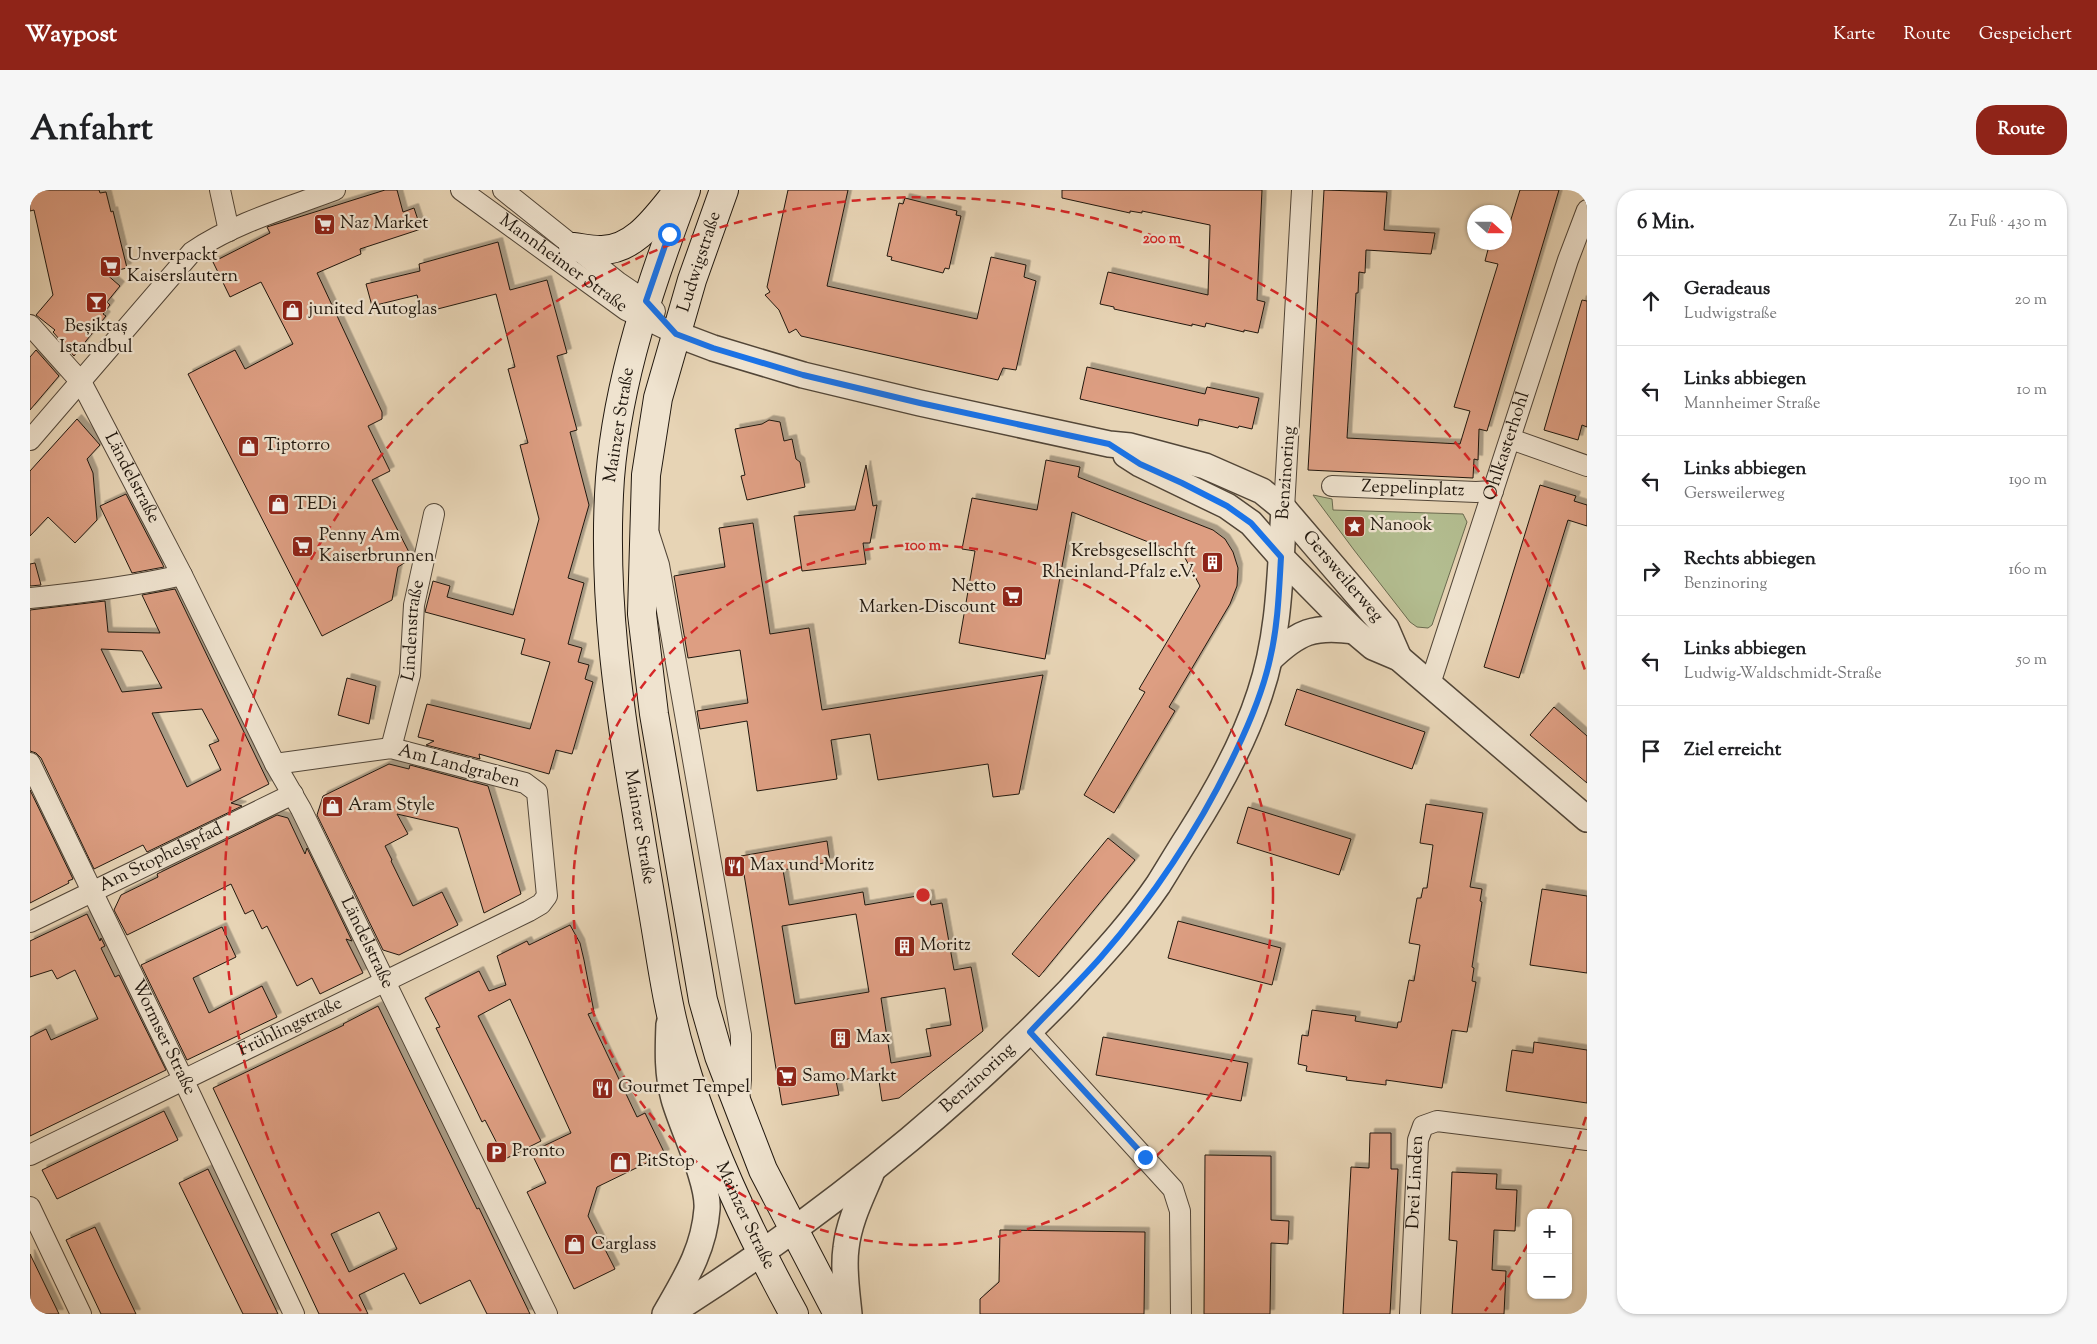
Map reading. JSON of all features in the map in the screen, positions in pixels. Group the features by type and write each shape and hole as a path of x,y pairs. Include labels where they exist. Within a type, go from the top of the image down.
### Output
{"main road":[{"path":"573,247 602,250 623,245 650,224 679,190"},
{"name":"Ludwigstraße","path":"644,310 686,190"},
{"name":"Ludwigstraße","path":"676,334 692,280 724,190"},
{"name":"Mainzer Straße","path":"644,310 622,395 610,476 607,541 610,609 620,717 669,1006 682,1057 716,1154 762,1254 794,1314"},
{"name":"Mainzer Straße","path":"676,334 658,398 646,475 642,614 654,714 703,1000 719,1056 763,1170 838,1314"}],"street":[{"path":"220,190 229,230"},
{"path":"30,440 192,252 229,230 334,190"},
{"name":"Mannheimer Straße","path":"461,190 626,310 644,310"},
{"name":"Mannheimer Straße","path":"503,190 573,247 644,310"},
{"name":"Benzinoring","path":"669,1314 762,1254 874,1169 943,1111 1030,1032 1101,957 1156,886 1204,811 1226,772 1260,696 1270,659 1278,608 1302,190"},
{"name":"Ohlkasterhohl","path":"1430,684 1568,260 1587,210"},
{"name":"Gersweilerweg","path":"644,310 676,334 713,348 803,375 920,403 1109,444 1130,446 1205,466 1262,491 1284,509 1386,628 1399,658"},
{"name":"Ländelstraße","path":"30,325 81,382 182,575 275,764 293,794 547,1314"},
{"path":"1511,439 1587,466"},
{"name":"Gersweilerweg","path":"1109,444 1140,464 1227,506 1251,523 1281,557 1354,631 1373,647 1399,658 1587,819"},
{"name":"Zeppelinplatz","path":"1332,486 1476,492 1493,491"},
{"name":"Lindenstraße","path":"391,748 410,675 414,605 434,514"},
{"path":"30,598 141,585 182,575"},
{"path":"1270,659 1288,641 1306,632 1326,629 1354,631"},
{"name":"Am Landgraben","path":"275,764 391,748 525,783 537,792 547,896"},
{"name":"Wormser Straße","path":"30,763 294,1314"},
{"name":"Am Stophelspfad","path":"30,922 293,794"},
{"name":"Frühlingstraße","path":"30,1155 285,1031 384,980 529,911 541,904 547,896"},
{"path":"665,1314 697,1257 704,1232 707,1207 705,1190 674,1099 669,1073 669,1006"},
{"path":"1030,1032 1173,1189 1180,1211 1181,1314"},
{"name":"Drei Linden","path":"1410,1314 1418,1140 1423,1126 1436,1121 1587,1140"},
{"path":"849,1314 846,1248 854,1212 874,1169"},
{"path":"30,1207 81,1314"}],"green space":[{"path":"1313,495 1332,499 1333,510 1463,514 1467,522 1432,625 1428,628 1417,627 1410,622"}],"building":[{"path":"30,190 99,190 100,193 106,192 111,212 113,211 127,268 105,273 120,286 107,302 110,305 103,314 106,316 74,356 53,332 55,330 36,315 53,295 34,210 30,211"},
{"path":"385,190 397,190 403,212 414,208 421,229 360,249 361,254 317,273 382,412 382,419 368,426 390,471 372,480 412,558 398,567 392,600 322,636 188,374 235,350 245,369 293,344 261,282 230,297 213,262 270,233 267,227"},
{"path":"788,190 848,190 827,286 977,319 991,257 1026,265 1024,277 1036,281 1016,370 1003,368 998,380 801,336 796,329 789,333 779,310 765,295 770,292 767,287"},
{"path":"1062,190 1262,190 1257,300 1265,302 1258,333 1244,330 1244,332 1206,323 1205,327 1192,324 1192,326 1114,309 1114,307 1100,304 1108,272 1208,295 1210,225 1142,211 1142,213 1130,211 1130,213 1062,198"},
{"path":"1324,190 1387,192 1384,230 1435,233 1431,254 1366,250 1365,273 1359,272 1358,293 1356,293 1347,438 1460,444 1470,411 1454,407 1498,264 1485,261 1488,250 1512,250 1512,216 1520,190 1559,190 1487,431 1479,429 1478,460 1474,459 1473,478 1308,470"},
{"path":"905,198 957,211 956,215 961,216 949,269 945,268 943,273 891,260 892,257 887,256 899,203 903,204"},
{"path":"498,242 510,290 547,280 567,353 557,356 577,430 570,432 589,505 568,578 584,583 568,644 582,648 578,662 589,665 585,679 593,682 572,754 556,750 549,774 479,754 480,759 426,745 434,741 418,737 427,704 530,729 550,662 521,654 525,639 425,612 433,581 450,586 447,597 513,615 539,519 520,445 528,443 508,369 515,367 496,294 422,313 417,295 372,306 366,284 420,271 419,264"},
{"path":"1582,300 1587,301 1587,427 1582,425 1578,440 1544,430"},
{"path":"36,350 59,376 30,410 30,357"},
{"path":"1087,367 1205,394 1207,387 1259,398 1252,429 1239,426 1238,428 1199,419 1198,426 1080,399"},
{"path":"77,419 100,445 87,459 93,473 97,520 75,543 48,517 30,536 30,471"},
{"path":"769,420 780,422 784,441 792,439 796,459 800,462 805,487 747,500 741,476 745,475 735,429 762,424"},
{"path":"1046,460 1080,467 1078,477 1213,530 1225,539 1233,552 1238,568 1237,586 1230,604 1169,707 1175,711 1114,813 1084,795 1145,692 1139,689 1200,586 1184,556 1072,512 1045,659 959,643 975,551 962,549 972,498 1037,510"},
{"path":"866,465 873,506 877,505 870,543 863,543 866,564 802,571 794,516 855,510"},
{"path":"1540,485 1576,496 1574,501 1587,505 1587,526 1568,520 1519,678 1484,667"},
{"path":"126,494 164,567 132,573 100,506"},
{"path":"753,523 770,634 809,628 822,710 1043,675 1019,794 993,797 988,764 878,780 870,734 831,740 837,779 757,791 747,721 700,729 697,711 748,703 740,650 688,658 674,576 725,567 719,528"},
{"path":"35,563 41,585 30,586 30,564"},
{"path":"175,589 269,784 231,803 242,806 147,852 143,845 94,869 41,758 36,753 30,751 30,610 105,601 108,632 160,633 142,595","holes":["101,649 142,651 162,688 122,692","202,709 219,741 209,745 221,770 187,787 152,713"]},
{"path":"347,678 376,686 369,724 338,715"},
{"path":"1297,689 1425,732 1412,769 1285,725"},
{"path":"1554,707 1587,736 1587,783 1530,735"},
{"path":"389,764 409,769 410,765 488,786 521,894 484,913 458,828 397,814 408,834 385,846 413,906 442,892 458,925 399,955 383,950 317,815 323,796"},
{"path":"30,790 73,879 68,881 69,883 30,903"},
{"path":"1426,804 1483,813 1470,887 1482,889 1480,901 1482,902 1472,967 1474,968 1472,981 1476,982 1467,1032 1452,1030 1442,1088 1386,1080 1386,1085 1346,1080 1347,1077 1306,1071 1307,1066 1298,1064 1302,1035 1308,1036 1312,1010 1356,1016 1355,1021 1397,1028 1398,1022 1401,1022 1409,980 1414,981 1420,945 1409,943 1417,898 1421,898 1423,888 1427,888 1433,845 1420,843"},
{"path":"1248,807 1351,839 1339,875 1237,843"},
{"path":"277,815 288,818 305,854 307,848 352,941 346,939 363,973 320,994 312,978 297,986 267,926 262,929 253,910 245,914 231,884 127,935 114,910 121,895 158,877 157,874"},
{"path":"1108,838 1135,860 1039,977 1012,954"},
{"path":"827,841 830,862 783,870 789,905 863,892 865,905 929,894 931,905 942,903 954,970 971,967 983,1031 899,1098 882,1101 878,1074 836,1081 839,1095 782,1105 741,856","holes":["856,914 869,992 795,1004 782,926","945,988 951,1025 926,1029 931,1056 891,1063 881,998"]},
{"path":"1542,889 1587,896 1587,973 1530,965"},
{"path":"87,914 100,941 101,938 105,946 101,948 115,977 119,975 166,1070 30,1136 30,1037 46,1029 51,1040 98,1019 75,970 57,979 52,970 30,977 30,941"},
{"path":"1178,921 1281,948 1272,985 1168,958"},
{"path":"570,925 580,943 584,960 594,1012 588,1014 637,1117 645,1113 665,1154 597,1187 588,1216 615,1269 574,1289 527,1192 546,1183 531,1152 571,1133 510,999 478,1016 541,1141 505,1159 485,1120 482,1122 436,1028 440,1027 425,998 479,971 489,991 506,985 497,956 527,941 529,945"},
{"path":"222,927 236,957 193,978 209,1013 262,986 277,1017 187,1060 141,965"},
{"path":"378,1006 530,1314 487,1314 470,1280 420,1304 404,1273 359,1295 368,1314 319,1314 213,1088","holes":["379,1212 397,1249 349,1272 331,1234"]},
{"path":"1103,1037 1248,1063 1241,1101 1096,1075"},
{"path":"1534,1042 1587,1050 1587,1103 1506,1091 1512,1050 1533,1053"},
{"path":"164,1111 178,1140 57,1199 42,1170"},
{"path":"1370,1133 1391,1133 1391,1169 1398,1169 1390,1314 1343,1314 1351,1167 1369,1168"},
{"path":"1205,1155 1271,1156 1271,1220 1289,1221 1288,1244 1271,1243 1270,1314 1204,1314"},
{"path":"208,1169 278,1314 243,1314 179,1183"},
{"path":"1452,1172 1497,1174 1496,1189 1517,1190 1515,1231 1494,1230 1492,1270 1506,1271 1504,1314 1452,1314 1457,1241 1449,1240"},
{"path":"95,1227 136,1314 101,1314 66,1240"},
{"path":"1000,1230 1145,1232 1144,1314 980,1314 980,1299 999,1282"},
{"path":"30,1254 59,1314 30,1314"}],"place":[{"name":"Naz Market","path":"324,224"},
{"name":"Unverpackt Kaiserslautern","path":"111,266"},
{"name":"Beşiktaş Istandbul","path":"96,302"},
{"name":"junited Autoglas","path":"292,310"},
{"name":"Tiptorro","path":"248,446"},
{"name":"TEDi","path":"278,505"},
{"name":"Nanook","path":"1354,526"},
{"name":"Penny Am Kaiserbrunnen","path":"303,546"},
{"name":"Krebsgesellschft Rheinland-Pfalz e.V.","path":"1212,562"},
{"name":"Netto Marken-Discount","path":"1012,597"},
{"name":"Aram Style","path":"332,806"},
{"name":"Max und Moritz","path":"734,866"},
{"name":"Moritz","path":"904,946"},
{"name":"Max","path":"840,1038"},
{"name":"Samo Markt","path":"786,1077"},
{"name":"Gourmet Tempel","path":"602,1088"},
{"name":"Pronto","path":"496,1152"},
{"name":"PitStop","path":"621,1162"},
{"name":"Carglass","path":"575,1245"}],"route":[{"path":"669,234 646,301 676,334 713,348 803,375 920,403 1109,444 1140,464 1227,506 1251,523 1281,557 1278,608 1270,659 1260,696 1226,772 1204,811 1156,886 1101,957 1030,1032 1145,1157"}]}
